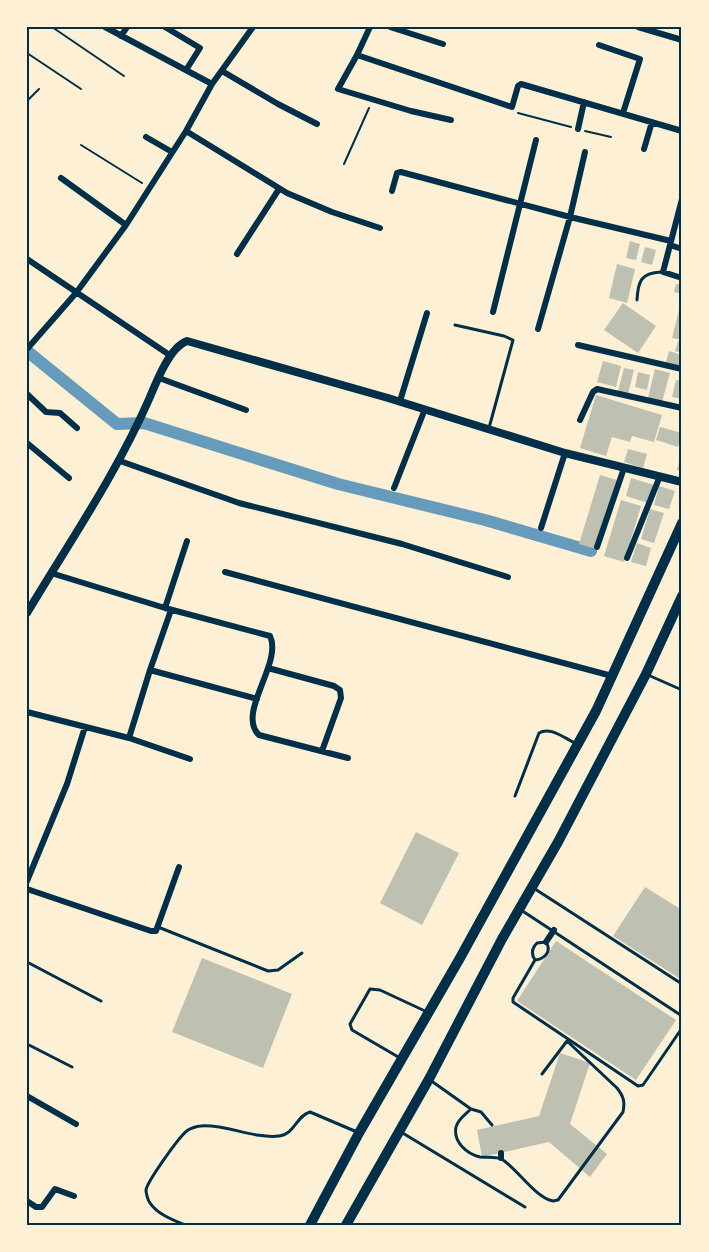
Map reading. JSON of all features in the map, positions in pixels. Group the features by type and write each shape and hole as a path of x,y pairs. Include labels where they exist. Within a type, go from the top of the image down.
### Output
{"main road":[{"path":"310,1225 359,1132 460,958 596,711 682,523"},
{"path":"346,1225 429,1079 519,909 563,832 646,674 682,596"}],"street":[{"path":"105,27 212,84"},
{"path":"121,36 127,27"},
{"path":"165,27 200,48 186,70"},
{"path":"28,347 76,293 126,225 186,131 212,84 253,27"},
{"path":"370,27 338,89 411,111 451,120"},
{"path":"390,27 443,44"},
{"path":"638,27 682,40"},
{"path":"599,45 640,59 623,113"},
{"path":"357,55 512,107 518,86 521,84 682,131"},
{"path":"222,71 317,124"},
{"path":"579,129 584,102"},
{"path":"644,149 651,122"},
{"path":"186,131 279,189 332,212 380,228"},
{"path":"146,137 172,152"},
{"path":"493,312 536,140"},
{"path":"538,328 570,217 585,152"},
{"path":"392,191 397,173 401,172 670,243 682,249"},
{"path":"61,178 126,225"},
{"path":"237,254 279,189"},
{"path":"682,199 679,224 670,243 663,272 682,278"},
{"path":"27,259 171,356"},
{"path":"400,401 427,313"},
{"path":"27,613 120,461 171,356 180,344 187,341 400,401 565,453 682,482"},
{"path":"578,345 682,369"},
{"path":"159,378 246,410"},
{"path":"580,420 593,392 597,389 682,408"},
{"path":"27,394 48,414 60,413 77,428"},
{"path":"394,488 425,409"},
{"path":"27,443 69,478"},
{"path":"541,528 565,453"},
{"path":"120,461 239,503 402,544 508,578"},
{"path":"597,547 624,468"},
{"path":"627,558 660,476"},
{"path":"129,738 187,541"},
{"path":"225,572 613,676"},
{"path":"51,573 168,609 270,636 273,644 268,668 256,699 252,723 254,730 259,735 348,758"},
{"path":"268,668 334,686 340,690 341,698 322,751"},
{"path":"150,670 256,699"},
{"path":"27,711 129,738 190,759"},
{"path":"27,881 67,784 85,727"},
{"path":"27,889 156,931 179,867"},
{"path":"546,942 554,930"},
{"path":"27,1096 76,1124"},
{"path":"27,1201 36,1207 42,1207 55,1189 74,1196"}],"lane":[{"path":"637,300 638,288 643,277 650,273 663,272"},
{"path":"454,325 513,340 489,428"},
{"path":"646,674 682,690"},
{"path":"515,796 539,734 544,730 550,731 577,744"},
{"path":"532,887 682,984"},
{"path":"519,909 682,1016"},
{"path":"158,927 268,971 278,970 302,953"},
{"path":"535,960 532,954 535,945 541,941 546,942 548,953 535,960 513,998 513,1002 638,1086 643,1085 682,1028"},
{"path":"27,962 101,1001"},
{"path":"401,1059 352,1030 350,1024 370,989 380,990 428,1012"},
{"path":"471,1109 456,1127 459,1143 479,1157 501,1156 548,1200 558,1200 624,1112 624,1096 567,1041 542,1074"},
{"path":"27,1044 72,1067"},
{"path":"429,1079 471,1109 481,1112 492,1125"},
{"path":"184,1225 168,1218 149,1203 146,1190 174,1146 189,1129 201,1126 281,1136 292,1131 303,1114 310,1112 359,1132"},
{"path":"398,1130 525,1208"}],"path":[{"path":"52,27 124,76"},
{"path":"27,53 81,89"},
{"path":"27,101 39,89"},
{"path":"344,164 373,100"},
{"path":"512,107 515,112 611,138"},
{"path":"81,145 149,188"}],"building":[{"path":"630,241 640,244 636,260 626,258"},
{"path":"645,247 656,250 652,265 641,262"},
{"path":"617,264 635,269 627,303 609,298"},
{"path":"676,284 682,285 682,294 674,292"},
{"path":"682,302 682,340 672,338"},
{"path":"623,303 656,326 638,353 604,330"},
{"path":"678,341 682,342 682,353 675,351"},
{"path":"669,351 682,355 682,366 666,362"},
{"path":"603,361 621,366 616,387 597,382"},
{"path":"624,368 634,370 628,394 618,391"},
{"path":"655,369 670,373 662,402 648,398"},
{"path":"638,372 650,375 647,390 635,387"},
{"path":"676,380 682,381 682,399 672,397"},
{"path":"596,395 662,415 654,442 632,436 630,442 612,437 606,456 580,448"},
{"path":"660,427 682,433 678,447 656,440"},
{"path":"628,449 647,454 643,468 624,462"},
{"path":"682,454 682,472 677,470"},
{"path":"600,475 617,480 596,549 579,544"},
{"path":"631,478 654,485 648,503 626,496"},
{"path":"659,486 675,491 669,509 654,505"},
{"path":"621,500 641,506 624,562 604,556"},
{"path":"650,509 664,513 654,543 641,539"},
{"path":"637,543 651,548 646,566 631,562"},
{"path":"416,832 459,853 422,925 380,903"},
{"path":"645,887 682,910 682,980 613,936"},
{"path":"556,941 676,1020 636,1080 517,1001"},
{"path":"202,958 292,994 263,1068 172,1032"},
{"path":"560,1053 590,1063 570,1124 607,1154 590,1177 549,1142 482,1157 477,1130 539,1116"}],"waterway":[{"path":"27,351 117,424 144,423 338,484 485,520 591,551"}]}
